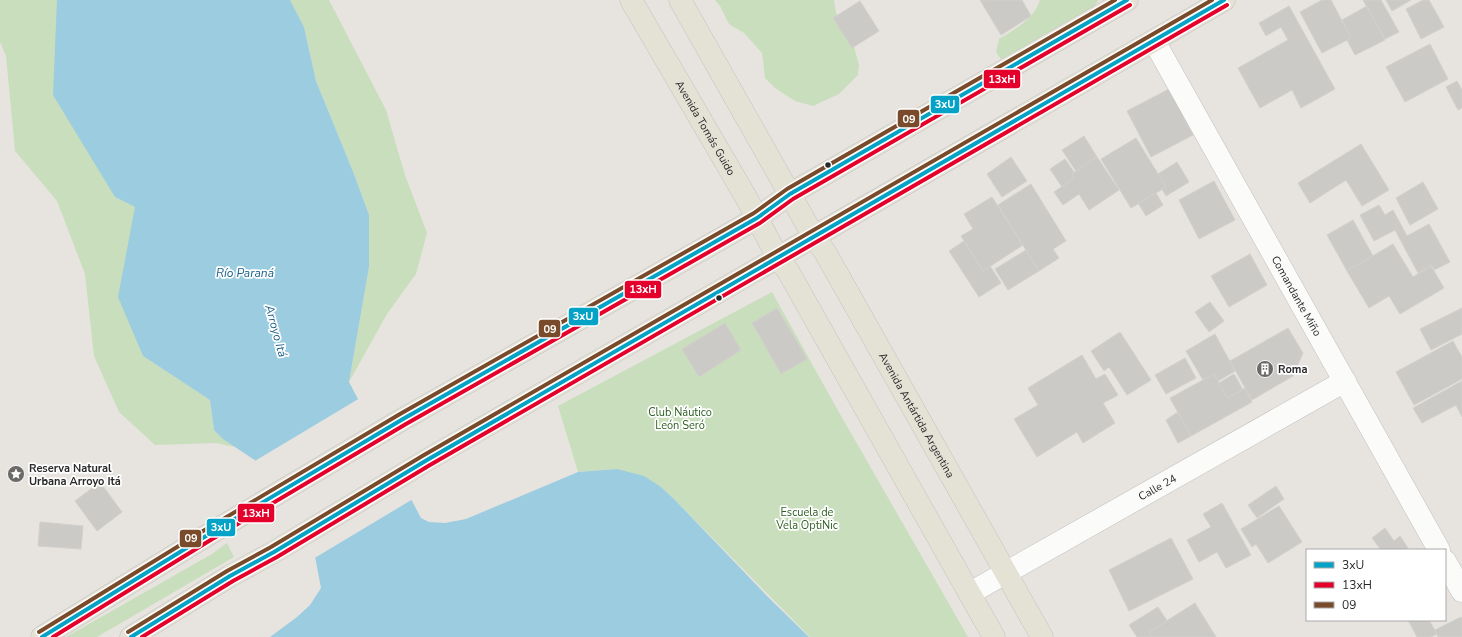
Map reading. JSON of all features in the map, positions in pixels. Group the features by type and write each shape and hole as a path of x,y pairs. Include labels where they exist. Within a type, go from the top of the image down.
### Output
{"main road":[{"name":"Avenida Tomás Guido","path":"631,0 757,218 778,258"},
{"path":"680,0 790,194"},
{"path":"130,637 164,618 230,576 274,552 427,460 1224,0"},
{"path":"42,637 403,419 757,218 790,194 1116,3"},
{"name":"Avenida Antártida Argentina","path":"790,194 814,237 825,252 1042,637"},
{"path":"778,258 788,271 994,637"},
{"path":"152,637 164,618"}],"street":[{"name":"Comandante Miño","path":"1154,41 1438,549"},
{"name":"Calle 24","path":"970,593 1344,381"},
{"path":"1446,563 1462,591"}],"green space":[{"path":"0,0 57,0 59,15 115,197 135,207 138,253 119,297 143,356 210,400 214,430 235,447 216,443 155,445 119,412 94,356 85,274 57,201 15,151 6,56 0,42"},
{"path":"290,0 329,0 386,110 405,175 427,233 416,274 387,314 349,382 369,267 369,215 316,81 304,27"},
{"path":"715,0 834,0 836,13 850,32 859,65 858,75 839,94 813,106 795,101 775,88 765,78 762,53 744,33 729,24 720,6"},
{"path":"1040,0 1098,0 1085,16 1010,64 1001,59 996,52 999,39 1029,18"},
{"path":"772,292 968,637 810,637 661,487 617,469 578,472 558,406"},
{"path":"227,543 234,557 97,637 66,637 212,554"}],"water":[{"name":"Río Paraná","path":"57,0 290,0 304,27 316,81 369,215 369,267 349,382 421,518 429,522 445,523 466,519 578,472 617,469 644,476 661,487 675,500 767,596 809,637 270,637 297,617 310,605 321,588 314,551 256,461 223,439 214,430 210,400 143,356 118,297 135,207 115,197 53,95"}],"pier":[{"path":"360,398 413,499 313,559 312,551 253,462"}],"building":[{"path":"980,0 1022,0 1031,16 1001,35"},
{"path":"1322,0 1331,0 1351,38 1322,53 1300,12"},
{"path":"1363,0 1381,0 1399,32 1385,39"},
{"path":"1386,0 1411,0 1392,11"},
{"path":"1423,0 1429,0 1444,27 1421,39 1406,9"},
{"path":"860,1 879,31 852,48 833,18"},
{"path":"1289,6 1335,89 1301,108 1292,90 1260,108 1238,68 1288,40 1281,27 1266,36 1259,23"},
{"path":"1367,6 1385,40 1355,55 1347,40 1351,38 1342,20"},
{"path":"1430,44 1448,79 1405,102 1386,67"},
{"path":"1457,81 1462,90 1462,108 1458,110 1446,87"},
{"path":"1169,89 1193,135 1151,157 1127,111"},
{"path":"1084,136 1097,157 1076,171 1062,150"},
{"path":"1136,138 1166,187 1131,208 1101,159"},
{"path":"1361,144 1389,190 1362,206 1346,180 1310,203 1298,183"},
{"path":"1011,157 1027,181 1002,197 987,174"},
{"path":"1097,157 1119,190 1089,210 1079,194 1063,205 1054,192 1074,178 1072,174"},
{"path":"1065,159 1074,172 1072,174 1074,178 1062,187 1050,169"},
{"path":"1177,162 1189,182 1166,196 1162,189 1166,187 1158,174"},
{"path":"1214,181 1235,220 1199,239 1179,200"},
{"path":"1423,182 1438,209 1410,225 1396,198"},
{"path":"1031,184 1066,241 1053,249 1059,258 1039,271 998,205"},
{"path":"1156,193 1163,205 1146,216 1138,203"},
{"path":"992,197 1023,245 983,271 961,236 973,229 964,214"},
{"path":"1379,205 1385,215 1393,210 1407,236 1429,224 1450,262 1434,270 1432,265 1418,273 1395,230 1374,241 1360,215"},
{"path":"1353,220 1373,256 1347,271 1327,235"},
{"path":"964,241 983,271 990,266 1001,283 979,297 949,251"},
{"path":"1393,244 1413,277 1431,266 1444,288 1400,314 1389,296 1369,308 1347,271"},
{"path":"1026,250 1039,271 1008,290 995,269"},
{"path":"1250,254 1267,285 1229,307 1211,276"},
{"path":"1210,302 1224,321 1209,332 1195,312"},
{"path":"777,308 807,359 781,374 752,323"},
{"path":"1462,308 1462,334 1431,350 1420,329"},
{"path":"725,323 741,350 699,377 682,349"},
{"name":"Roma","path":"1288,328 1303,353 1293,376 1252,400 1230,361"},
{"path":"1120,332 1151,380 1127,395 1109,367 1104,371 1091,351"},
{"path":"1215,334 1235,371 1218,381 1214,374 1203,380 1186,351"},
{"path":"1453,341 1462,357 1462,379 1414,405 1396,372"},
{"path":"1082,355 1096,379 1105,374 1118,395 1103,403 1115,423 1083,443 1077,432 1037,457 1014,419 1038,405 1028,388"},
{"path":"1185,358 1196,378 1166,394 1155,375"},
{"path":"1214,374 1227,398 1245,388 1252,402 1191,436 1170,398"},
{"path":"1234,374 1243,390 1227,398 1219,383"},
{"path":"1462,381 1462,417 1456,405 1422,423 1413,408"},
{"path":"1178,412 1191,436 1178,443 1166,420"},
{"path":"100,482 122,512 97,531 75,501"},
{"path":"1276,486 1284,499 1257,518 1248,505"},
{"path":"1222,503 1251,555 1226,568 1217,552 1199,562 1187,540 1211,527 1203,514"},
{"path":"1279,506 1302,542 1268,563 1256,544 1252,547 1241,529"},
{"path":"40,522 83,526 81,549 38,546"},
{"path":"1385,528 1394,541 1400,536 1408,548 1380,549 1372,538"},
{"path":"1171,538 1193,579 1129,611 1109,570"},
{"path":"1195,603 1216,637 1152,637 1149,632"},
{"path":"1158,607 1167,621 1149,632 1152,637 1137,637 1129,625"},
{"path":"1461,617 1462,637 1438,637 1435,630"},
{"path":"1409,621 1430,621 1437,634 1431,637 1417,637"}],"transit line":[{"name":"09","path":"39,632 203,531 400,414 754,213 787,189 1115,0"},
{"name":"3xU","path":"42,637 206,536 403,419 757,218 790,194 1127,0"},
{"name":"09","path":"128,632 227,571 271,547 424,455 1212,0"},
{"name":"3xU","path":"131,637 230,576 274,552 427,460 1224,0"},
{"name":"13xH","path":"53,637 209,541 406,424 760,223 793,199 1130,5"},
{"name":"13xH","path":"142,637 233,581 277,557 430,465 1227,5"}],"place":[{"name":"Roma","path":"1265,369"},
{"name":"Reserva Natural Urbana Arroyo Itá","path":"16,474"}],"water label":[{"name":"Arroyo Itá","path":"276,331"}],"park label":[{"name":"Club Náutico León Seró","path":"680,418"},
{"name":"Escuela de Vela OptiNic","path":"807,518"}]}
